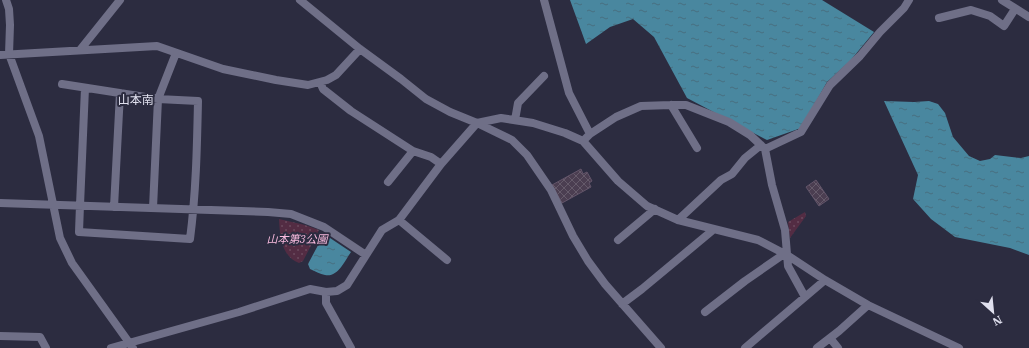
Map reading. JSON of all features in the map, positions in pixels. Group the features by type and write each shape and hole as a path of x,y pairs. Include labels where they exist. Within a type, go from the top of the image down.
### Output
{"street":[{"path":"6,0 10,25 9,54 39,136 60,238 72,263 131,345"},
{"path":"80,50 120,0"},
{"path":"300,0 360,49 426,99 450,112 512,140 527,155 551,190 573,236 588,261 605,284 661,348"},
{"path":"544,0 569,93 590,134"},
{"path":"678,220 721,180 732,174 745,158 763,147 801,132 830,85 860,56 880,32 904,8 909,0"},
{"path":"1002,0 1029,17"},
{"path":"939,18 971,10 990,16 1004,26 1015,9"},
{"path":"0,55 157,46 223,69 308,85 336,76 360,49"},
{"path":"153,208 158,99 176,53"},
{"path":"516,120 518,103 544,76"},
{"path":"320,82 323,89 351,111 413,151 431,157 441,164"},
{"path":"62,84 158,99 198,102 194,209 190,239 79,232 85,88"},
{"path":"114,206 120,93"},
{"path":"671,105 697,148"},
{"path":"583,141 590,134 616,117 642,106 686,105 729,122 750,135 763,147 785,230 785,254 788,266 805,297"},
{"path":"111,348 131,345 310,289 326,292 337,290 347,285 382,230 398,220 441,164 477,123 501,118 533,123 565,133 583,141 618,181 647,206 678,220 713,230 758,240 785,254 825,280 868,305 959,348"},
{"path":"388,182 413,151"},
{"path":"0,203 194,209 291,214 324,227 366,255"},
{"path":"618,240 655,209"},
{"path":"398,220 447,260"},
{"path":"622,304 713,230"},
{"path":"705,312 785,254"},
{"path":"745,348 825,280"},
{"path":"326,292 326,303 351,348"},
{"path":"817,348 868,305"},
{"path":"0,336 40,337 46,348"},
{"path":"830,338 838,348"}],"green space":[{"path":"805,212 806,216 790,238 788,222"},
{"name":"山本第3公園","path":"279,219 319,230 303,261 299,263 288,256 281,239"}],"water":[{"path":"570,0 822,0 874,32 850,61 827,82 801,128 767,140 687,98 654,37 633,19 610,27 586,44"},
{"path":"884,101 929,101 938,104 945,113 953,137 969,156 980,161 990,159 995,155 1021,158 1029,156 1029,255 1010,248 955,237 931,219 913,199 918,175"},
{"path":"324,234 351,252 341,268 334,274 330,275 323,275 310,269 308,264"}],"building":[{"path":"581,169 583,174 587,172 592,181 589,183 591,187 562,203 552,185"},
{"path":"816,180 829,199 819,206 806,187"}],"district":[{"name":"山本南","path":"136,99"}]}
